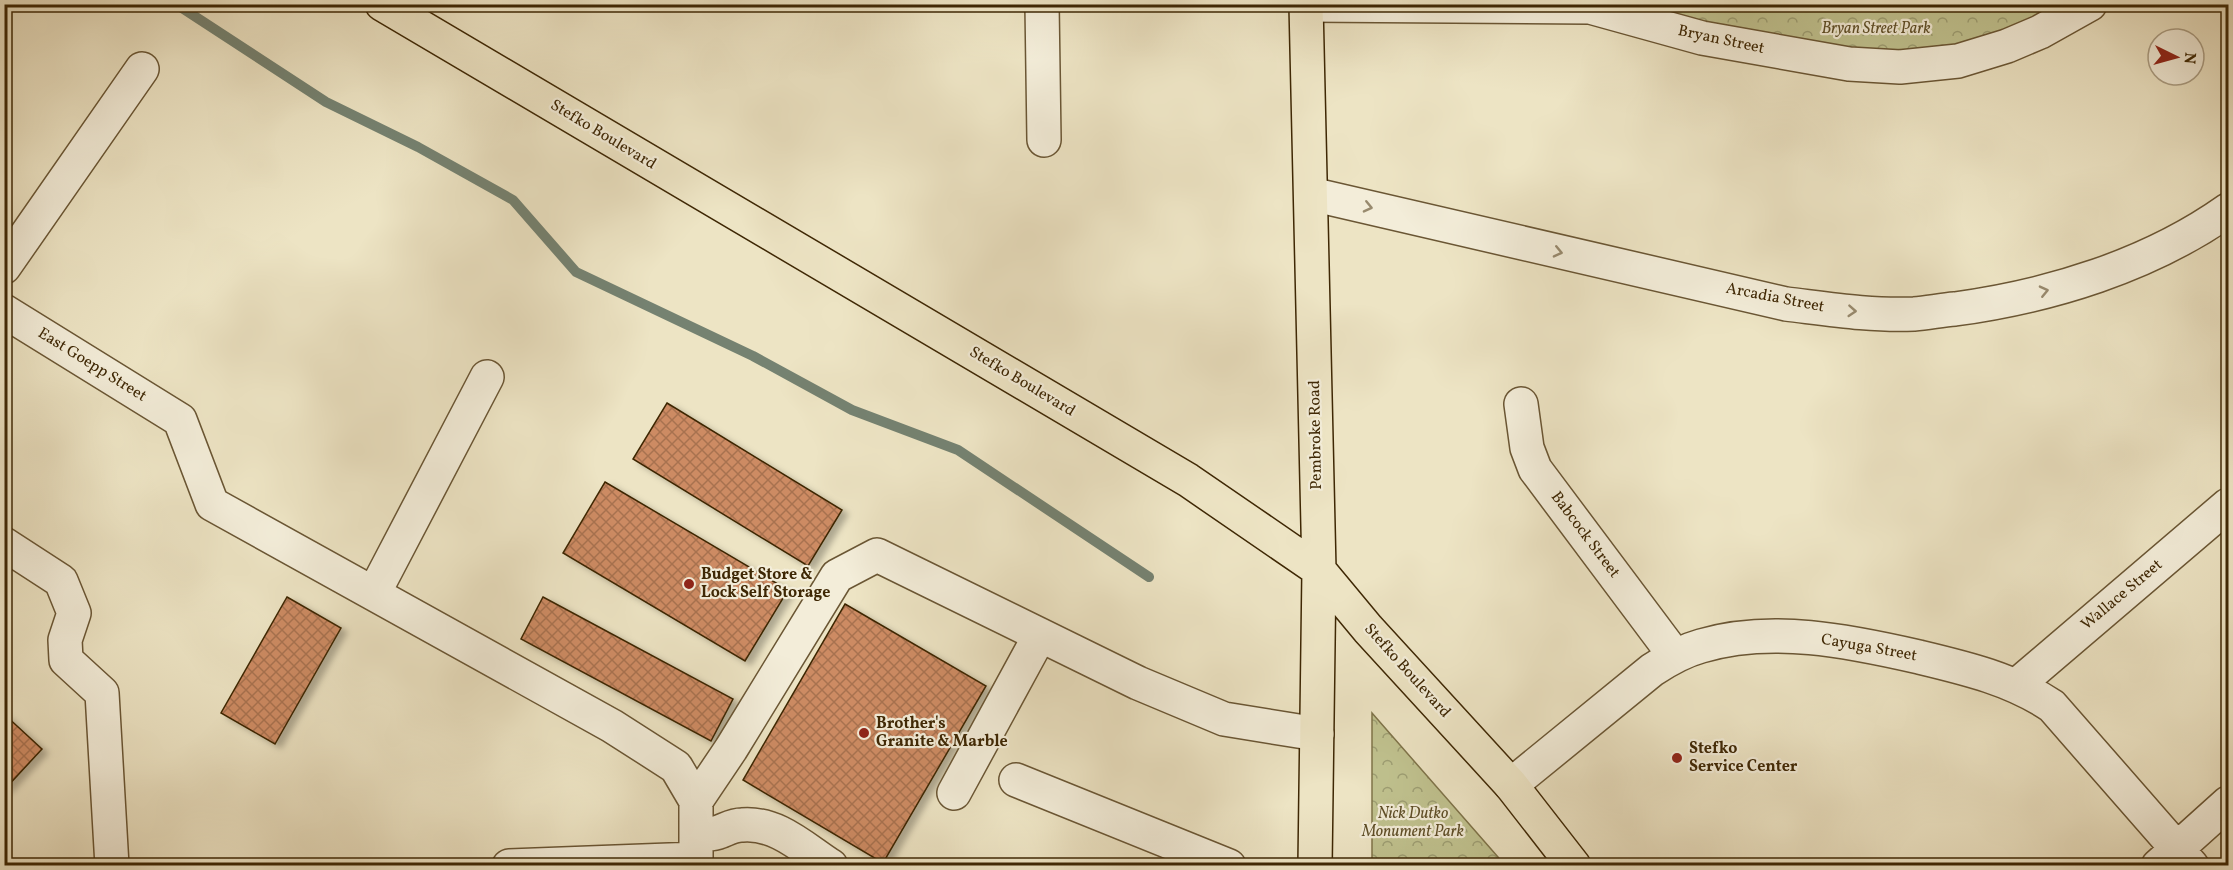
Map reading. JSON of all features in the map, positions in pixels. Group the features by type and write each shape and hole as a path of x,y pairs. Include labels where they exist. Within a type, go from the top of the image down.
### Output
{"main road":[{"name":"Stefko Boulevard","path":"382,4 1188,480 1319,570 1368,629 1511,785 1574,866"},
{"name":"Pembroke Road","path":"1306,5 1319,570 1315,866"}],"street":[{"path":"1042,4 1044,140"},
{"name":"Bryan Street","path":"1306,5 1590,6 1692,36 1849,64 1900,67 1958,61 1997,50 2040,32 2090,4"},
{"path":"4,267 142,69"},
{"name":"Arcadia Street","path":"1311,194 1786,304 1846,311 1914,314 1991,304 2064,287 2177,242 2229,210"},
{"name":"East Goepp Street","path":"4,311 180,420 212,504 374,593"},
{"path":"487,377 374,593 612,726 676,767 696,801 696,853"},
{"name":"Babcock Street","path":"1521,404 1527,448 1535,469 1676,656"},
{"name":"Wallace Street","path":"2016,686 2229,505"},
{"path":"4,544 62,581 74,614 64,640 66,660 102,693 112,866"},
{"path":"696,801 731,749 837,576 877,555 1138,683 1224,719 1317,734"},
{"path":"954,793 1040,635"},
{"name":"Cayuga Street","path":"1511,785 1652,670 1676,656 1701,646 1734,639 1813,638 1846,642 1939,662 1981,673 2032,693 2052,706 2176,860"},
{"path":"1016,780 1228,866"},
{"path":"2176,860 2229,803"},
{"path":"509,866 696,853 717,833 743,824 763,826 785,834 831,866"}],"green space":[{"name":"Bryan Street Park","path":"1616,5 2065,5 2044,17 1945,49 1892,54 1844,52"},
{"name":"Nick Dutko Monument Park","path":"1372,713 1505,865 1372,865"}],"building":[{"path":"667,403 842,510 808,566 633,459"},
{"path":"605,482 788,590 745,661 563,553"},
{"path":"287,597 341,628 275,744 221,713"},
{"path":"543,597 733,699 711,741 521,639"},
{"name":"Brother's Granite & Marble","path":"845,604 986,686 883,863 743,780"},
{"path":"4,714 42,749 4,790"}],"waterway":[{"path":"176,4 326,102 418,147 513,200 576,272 753,356 852,410 958,450 1149,577"}],"place":[{"name":"Budget Store & Lock Self Storage","path":"689,584"},
{"name":"Brother's Granite & Marble","path":"864,733"},
{"name":"Stefko Service Center","path":"1677,758"}]}
